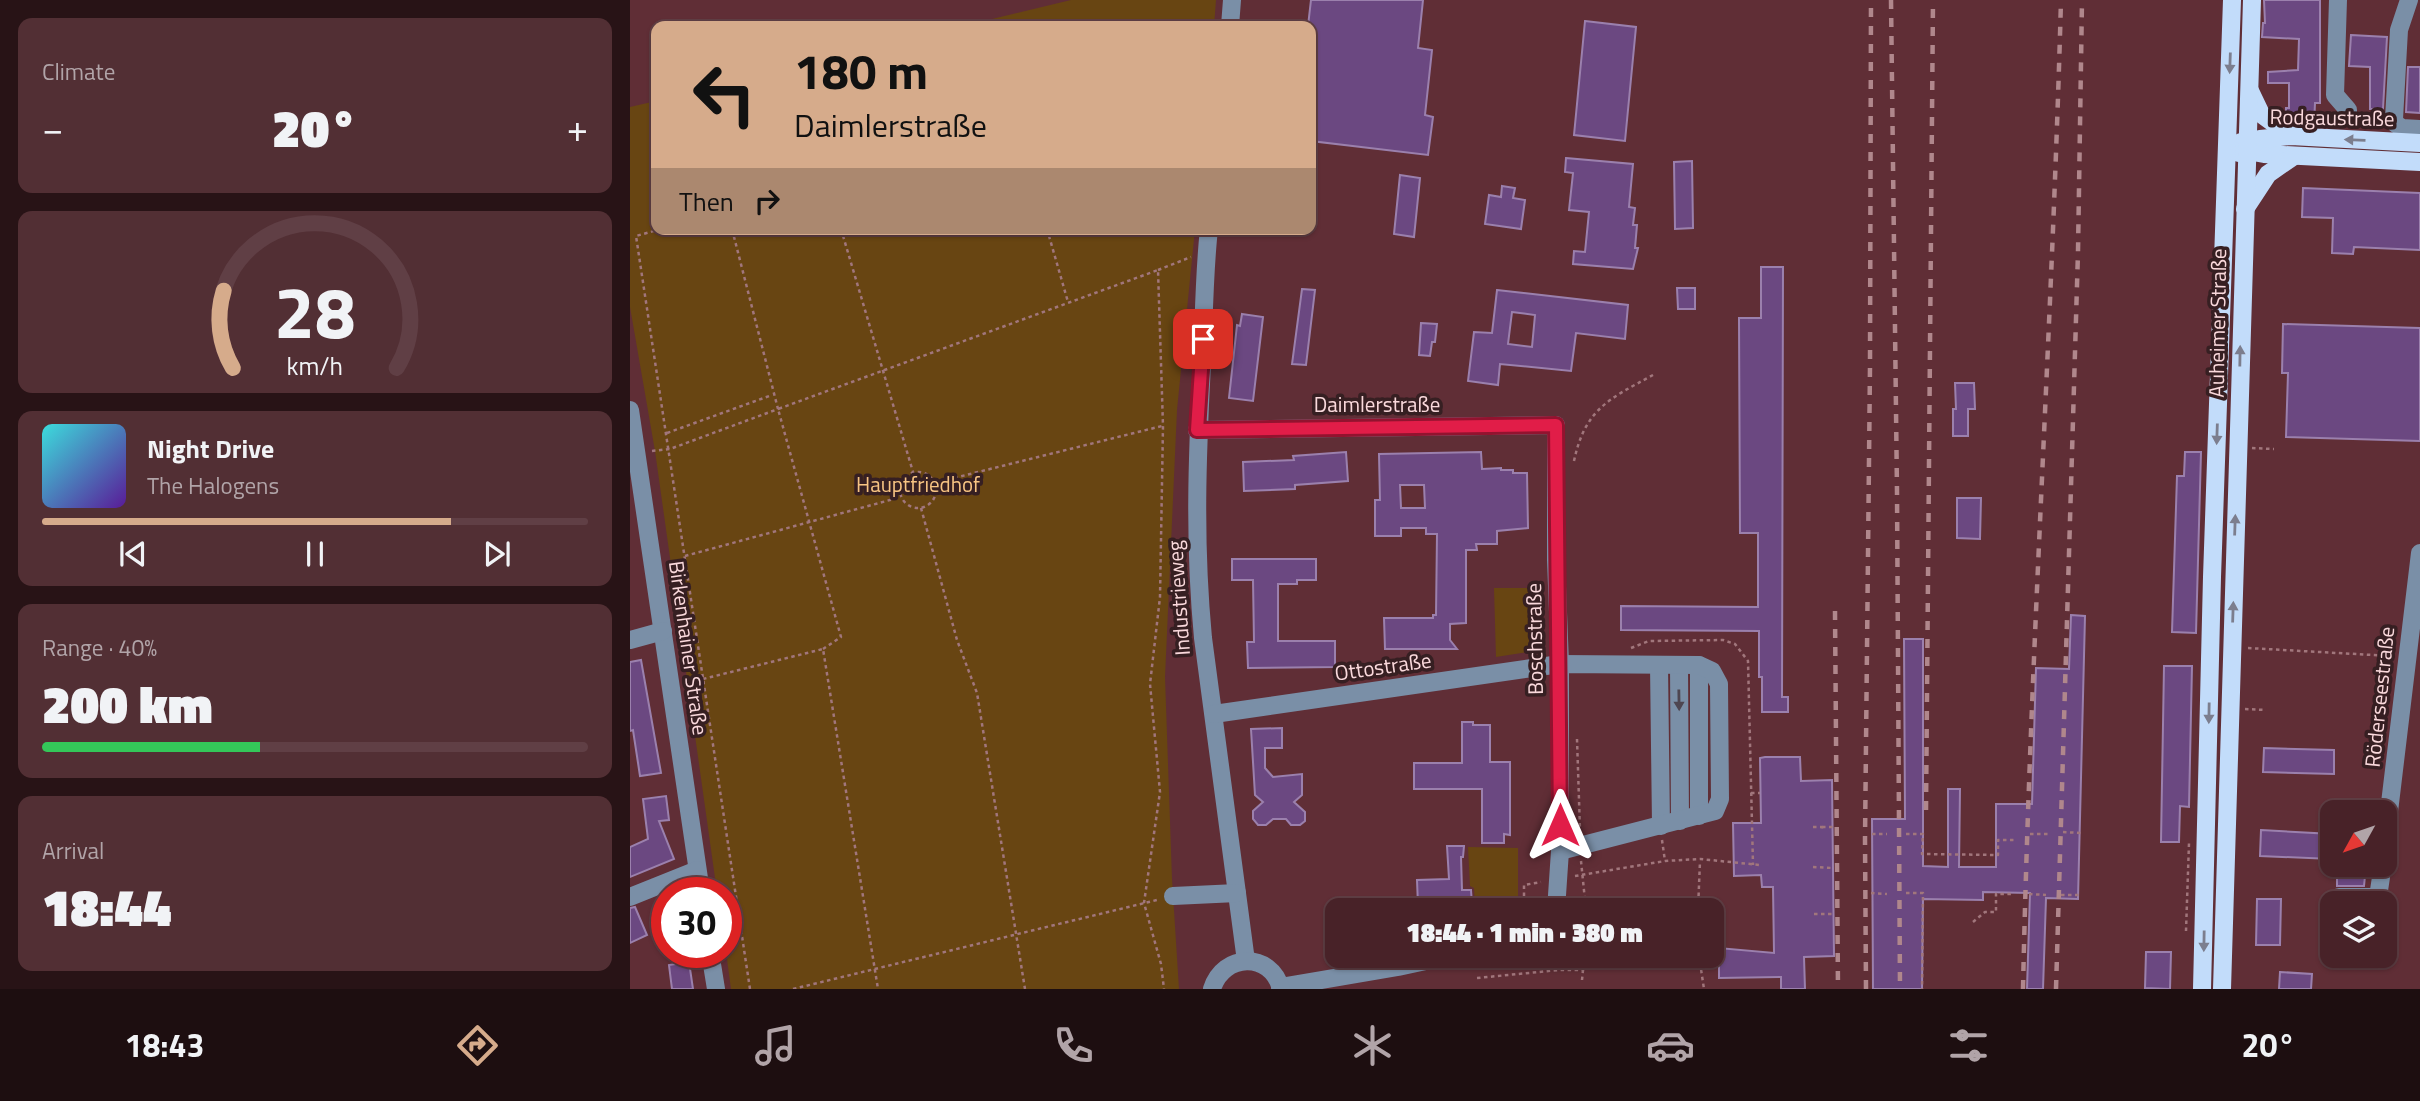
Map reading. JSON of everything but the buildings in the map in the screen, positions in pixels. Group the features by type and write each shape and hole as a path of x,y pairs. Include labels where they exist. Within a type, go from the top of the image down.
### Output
{"main road":[{"name":"Auheimer Straße","path":"2203,989 2210,645 2232,0"},
{"name":"Auheimer Straße","path":"2222,989 2252,0"},
{"path":"2249,87 2261,114 2291,136"},
{"name":"Rodgaustraße","path":"2228,125 2246,147 2258,153 2420,162"},
{"name":"Rodgaustraße","path":"2227,170 2235,157 2260,139 2291,136 2420,143"},
{"path":"2244,212 2269,174 2294,156"}],"street":[{"path":"1230,21 1232,0"},
{"path":"2338,0 2335,95 2348,110"},
{"path":"2409,0 2399,30 2394,119 2402,128 2420,128"},
{"name":"Industrieweg","path":"1208,235 1197,430 1198,587 1246,961"},
{"name":"Birkenhainer Straße","path":"630,410 698,877"},
{"name":"Daimlerstraße","path":"1197,430 1556,425"},
{"name":"Boschstraße","path":"1556,425 1556,560 1560,664 1560,852 1557,898"},
{"name":"Röderseestraße","path":"2390,800 2420,553"},
{"path":"630,640 663,631"},
{"path":"2210,645 2232,647"},
{"name":"Ottostraße","path":"1214,714 1560,664 1699,665 1712,671 1719,684 1720,799 1715,811 1680,821"},
{"path":"1658,832 1659,665"},
{"path":"1560,852 1658,832 1680,821 1679,665"},
{"path":"630,897 697,870"},
{"path":"1173,896 1237,893"},
{"path":"1212,989 1215,979 1223,969 1232,963 1246,961 1262,965 1273,973 1280,988 1392,968"},
{"path":"713,968 716,989"}],"path":[{"path":"651,232 636,236 750,989"},
{"path":"703,679 824,649 841,637 734,235"},
{"path":"843,235 912,472"},
{"path":"1048,235 1068,302"},
{"path":"637,453 670,449 1207,251"},
{"path":"1158,270 1163,426 1160,597 1150,684 1160,792 1144,903 1161,964 1164,989"},
{"path":"1573,465 1577,443 1597,409 1653,375"},
{"path":"667,433 774,394"},
{"path":"934,483 1163,426"},
{"path":"922,471 934,483 936,488 932,502 921,508 906,504 901,496 900,486 904,477 912,472 922,471"},
{"path":"685,556 901,496"},
{"path":"921,508 957,640 977,693 1025,989"},
{"path":"2232,647 2394,656 2407,662"},
{"path":"824,649 877,989"},
{"path":"2238,709 2266,710"},
{"path":"1577,729 1580,846 1585,898"},
{"path":"1751,793 1760,793"},
{"path":"1813,827 1833,827"},
{"path":"1658,832 1665,861"},
{"path":"2063,832 2071,835 2081,832"},
{"path":"1872,834 1887,834"},
{"path":"1880,834 1880,839"},
{"path":"1906,834 1923,834 1923,854 1998,855 1998,840 2014,840"},
{"path":"1913,840 1914,834"},
{"path":"2031,834 2049,834"},
{"path":"2005,840 2005,845"},
{"path":"2185,920 2188,847"},
{"path":"1698,898 1700,859"},
{"path":"1606,869 1700,859 1760,865"},
{"path":"1813,867 1833,868"},
{"path":"1826,876 1827,867"},
{"path":"1914,888 1914,893"},
{"path":"2038,889 2038,895"},
{"path":"2070,889 2070,895"},
{"path":"1871,893 1880,891 1887,894"},
{"path":"1906,893 1923,893 1922,989"},
{"path":"1973,922 1985,912 1996,912 1996,894 2013,894"},
{"path":"2029,894 2046,895"},
{"path":"2061,895 2079,895"},
{"path":"793,989 1173,896"},
{"path":"1823,908 1823,914"},
{"path":"1814,914 1833,914"},
{"path":"1700,968 1702,989"},
{"path":"1477,978 1583,970 1582,980"}],"green space":[{"path":"1071,0 1216,0 1214,21 984,21"},
{"name":"Hauptfriedhof","path":"651,102 651,235 1194,235 1177,410 1165,677 1179,989 731,989 728,968 742,968 742,877 715,877 655,451 630,307 630,107"},
{"path":"1494,588 1539,588 1538,640 1528,652 1496,657"},
{"path":"1468,847 1518,848 1518,898 1475,898 1474,888 1470,886"}],"railway":[{"path":"1866,989 1871,0"},
{"path":"1891,0 1900,989"},
{"path":"1926,810 1933,0"},
{"path":"2023,989 2061,0"},
{"path":"2056,989 2078,252 2082,0"},
{"path":"1835,611 1838,989"}],"route":[{"path":"1203,339 1197,430 1556,425 1560,825"}]}
